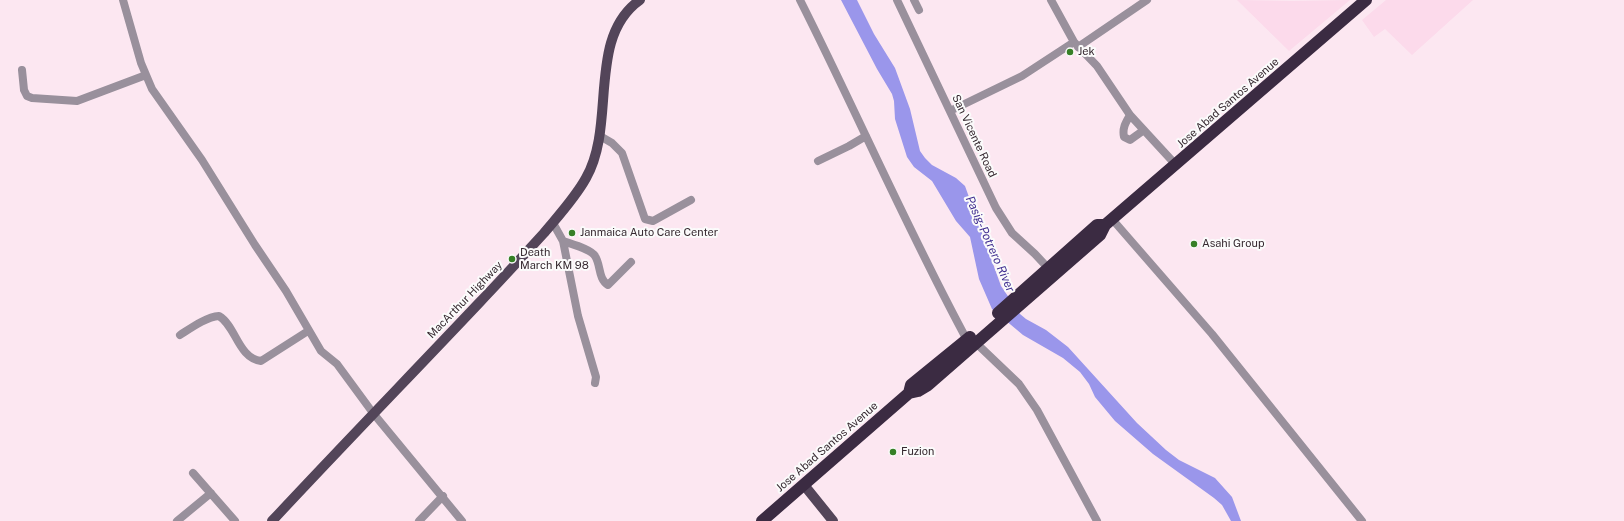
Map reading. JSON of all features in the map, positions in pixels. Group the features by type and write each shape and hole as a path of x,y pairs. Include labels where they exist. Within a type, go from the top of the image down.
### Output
{"highway":[{"name":"Jose Abad Santos Avenue","path":"762,521 909,393 918,391 928,385 974,339 1048,273 1096,225 1109,222 1366,0"}],"main road":[{"name":"MacArthur Highway","path":"272,521 515,265 577,194 587,177 594,160 600,136 609,48 616,28 624,15 640,0"},
{"path":"804,485 833,521"}],"street":[{"path":"123,0 134,42 146,76 155,94 202,160 255,245 286,291 321,351 337,364 373,413 443,496 462,521"},
{"path":"800,0 836,72 918,246 974,339 1019,384 1037,410 1097,521"},
{"name":"San Vicente Road","path":"897,0 993,203 1012,233 1035,254 1048,273"},
{"path":"914,0 919,10"},
{"path":"1051,0 1076,45 1097,66 1130,115 1176,165"},
{"path":"950,111 1022,76 1076,45 1147,0"},
{"path":"22,70 24,90 27,96 32,98 77,101 146,76"},
{"path":"1130,115 1123,132 1124,137 1130,140 1144,130"},
{"path":"600,136 612,143 622,153 645,219 653,221 691,200"},
{"path":"818,161 866,136"},
{"path":"1109,222 1212,334 1362,521"},
{"path":"553,223 563,241 578,316 596,377 595,383"},
{"path":"563,241 584,248 593,254 602,279 608,285 631,262"},
{"path":"180,335 215,316 219,316 226,323 244,349 252,357 261,360 308,331"},
{"path":"193,473 235,521"},
{"path":"177,521 211,493"},
{"path":"419,521 443,496"}],"shaded area":[{"path":"841,0 857,0 874,34 895,68 910,109 920,151 932,165 956,178 965,186 1001,286 1020,314 1046,330 1068,347 1137,423 1166,450 1179,460 1215,478 1232,497 1241,521 1231,521 1222,505 1214,498 1153,454 1115,421 1095,397 1089,384 1080,372 1063,358 1023,335 992,309 979,279 970,237 956,221 932,181 914,167 907,157 895,119 892,94 877,69"},
{"path":"1237,0 1292,1 1350,0 1289,51"},
{"path":"1386,0 1473,0 1412,55 1385,29 1374,37 1362,20"}],"place":[{"name":"Jek","path":"1070,52"},
{"name":"Janmaica Auto Care Center","path":"572,233"},
{"name":"Asahi Group","path":"1194,244"},
{"name":"Death March KM 98","path":"512,259"},
{"name":"Fuzion","path":"893,452"}],"water label":[{"name":"Pasig-Potrero River","path":"990,244"}]}
